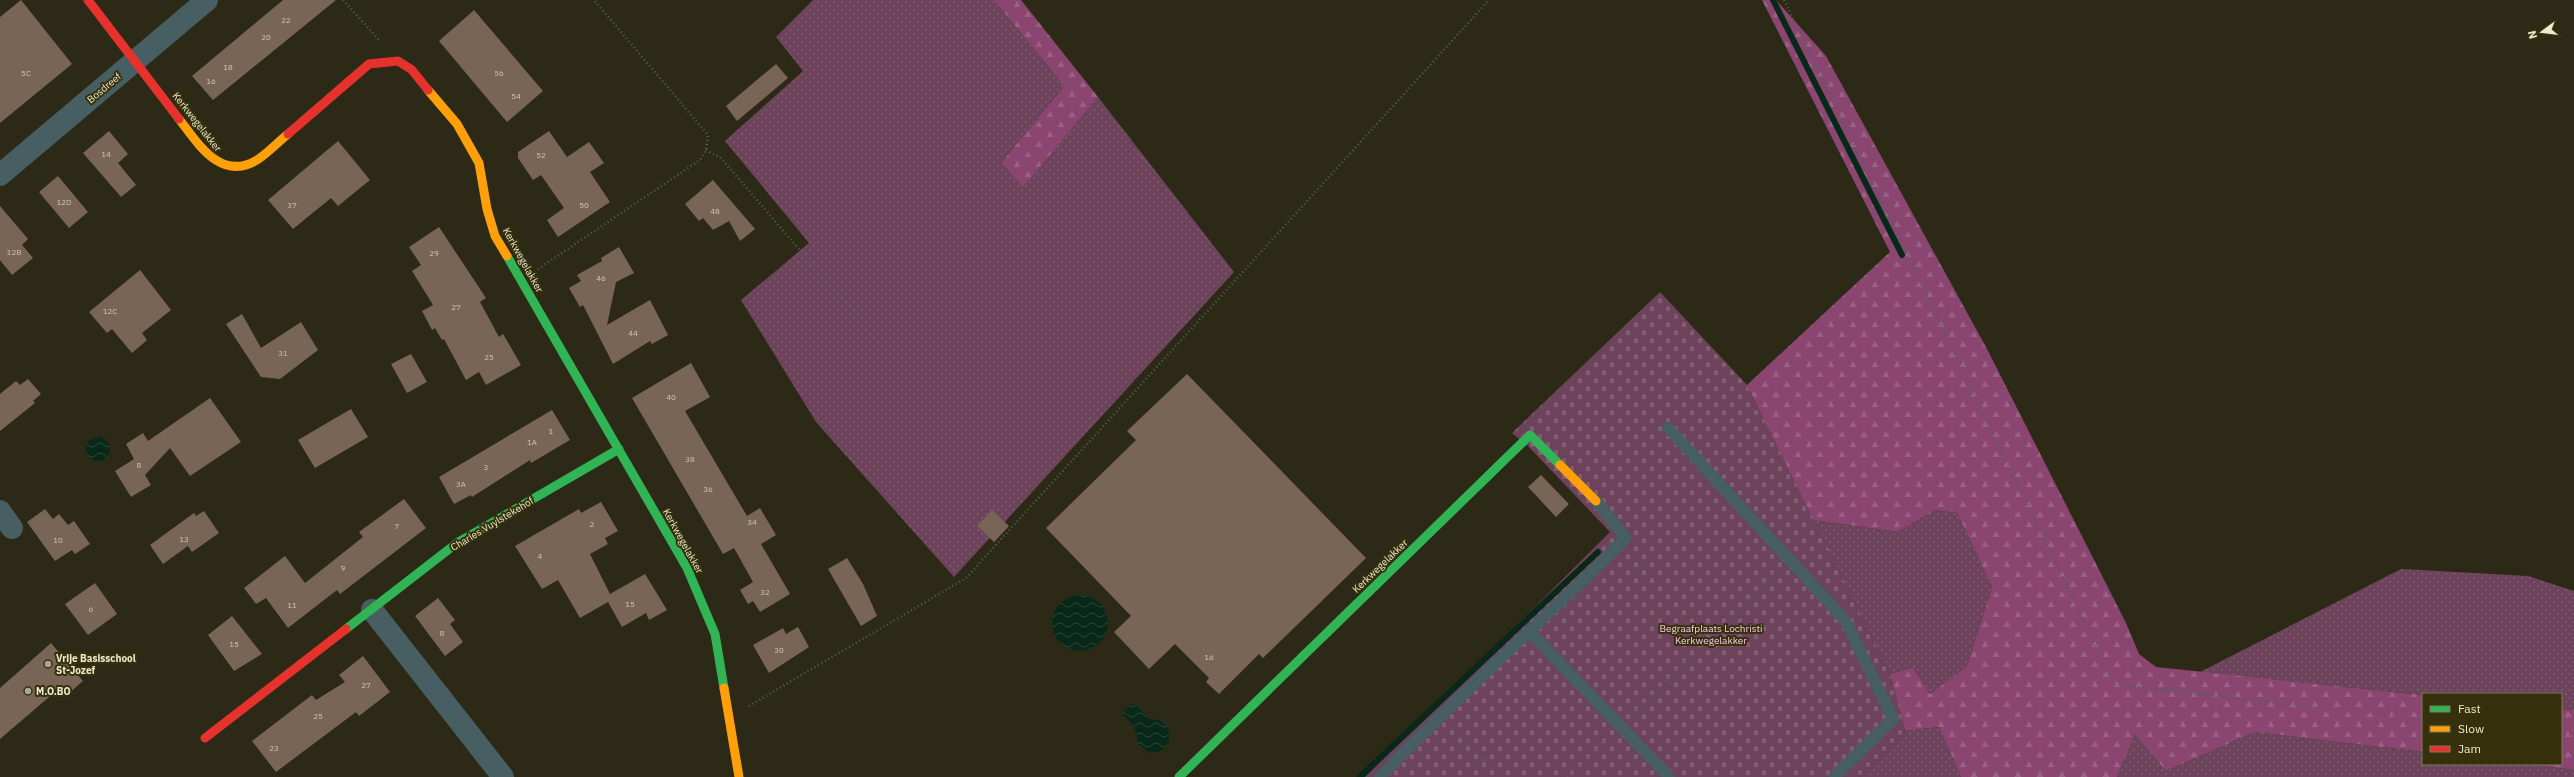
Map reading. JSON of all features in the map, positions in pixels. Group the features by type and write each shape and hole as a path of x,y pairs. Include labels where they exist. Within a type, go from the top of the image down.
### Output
{"street":[{"name":"Kerkwegelakker","path":"88,0 202,148 212,160 226,167 241,166 257,160 369,64 382,60 398,61 412,70 457,124 479,162 487,209 495,236 687,568 715,634 739,777"},
{"name":"Bosdreef","path":"0,176 207,0"},
{"name":"Kerkwegelakker","path":"1179,777 1530,435 1596,501"},
{"name":"Charles Vuylstekehof","path":"205,738 457,543 619,449"},
{"path":"372,610 503,777"}],"lane":[{"path":"1668,428 1845,620 1894,719 1835,775"},
{"path":"1380,777 1440,714 1530,632 1626,538 1596,501"},
{"path":"1530,632 1669,777"}],"path":[{"path":"343,0 398,61"},
{"path":"521,280 700,160 706,150 708,135 594,0"},
{"path":"729,717 966,578 1489,0"},
{"path":"1784,0 2114,684 2422,718"},
{"path":"706,150 721,158 882,346"},
{"path":"1614,549 1706,641 1835,775"},
{"path":"1567,777 1789,560"},
{"path":"1440,714 1499,777"},
{"path":"2562,734 2574,735"}],"green space":[{"path":"813,0 994,0 1064,86 1001,163 1023,186 1098,97 1234,272 954,577 816,422 741,300 809,243 725,141 803,71 776,37"},
{"path":"994,0 1021,0 1098,97 1023,187 1001,163 1064,86"},
{"path":"1762,0 1776,0 1826,56 1987,349 2126,623 2139,654 2156,667 2422,695 2422,752 2255,732 2166,771 2135,735 2117,777 1961,777 1939,727 1905,731 1890,674 1913,667 1930,694 1967,666 1992,587 1957,513 1935,510 1898,532 1813,520 1747,385 1890,252"},
{"name":"Begraafplaats Lochristi Kerkwegelakker","path":"1660,292 1747,385 1890,674 1905,731 1859,777 1365,777 1610,532 1528,446 1512,433"},
{"path":"1935,510 1957,513 1992,587 1967,666 1930,694 1913,667 1890,674 1813,520 1898,532"},
{"path":"2401,569 2528,576 2574,591 2574,710 2562,709 2562,693 2422,693 2422,695 2200,672"},
{"path":"2562,709 2574,710 2574,770 2533,765 2562,765"},
{"path":"1939,727 1961,777 1859,777 1905,731"},
{"path":"2255,732 2422,752 2422,765 2533,765 2574,770 2574,777 2117,777 2135,735 2166,771"}],"water":[{"path":"98,437 106,441 110,449 106,457 98,461 90,457 86,449 90,441"},
{"path":"1080,595 1091,597 1100,603 1106,612 1108,623 1106,634 1100,643 1091,649 1080,651 1069,649 1060,643 1054,634 1052,623 1054,612 1060,603 1069,597"},
{"path":"1134,703 1149,719 1160,720 1169,729 1169,741 1161,751 1150,753 1139,745 1134,727 1122,713"}],"building":[{"path":"21,0 72,64 0,123 0,17"},
{"path":"283,0 336,0 213,100 192,76"},
{"path":"474,10 543,91 507,122 439,41"},
{"path":"776,64 788,78 737,121 726,106"},
{"path":"109,131 128,154 118,163 136,185 121,197 83,153"},
{"path":"549,131 567,157 589,142 604,163 590,172 610,202 558,237 547,220 564,208 541,175 533,180 518,158 518,152"},
{"path":"338,141 370,180 338,206 331,198 293,229 268,200"},
{"path":"58,176 88,212 69,228 39,192"},
{"path":"713,180 755,229 740,241 729,221 713,230 703,218 699,221 685,204"},
{"path":"0,206 28,239 22,245 33,258 12,275 0,260"},
{"path":"439,227 486,298 480,302 499,337 503,334 521,365 486,385 479,372 466,380 444,339 442,340 435,328 432,330 422,311 433,305 412,271 421,265 409,247"},
{"path":"619,247 634,273 616,282 607,325 650,300 668,335 652,344 650,341 613,364 583,305 580,307 569,288 581,281 577,275 602,261 601,258"},
{"path":"140,270 171,310 142,333 147,340 132,353 112,329 107,333 89,312"},
{"path":"242,314 261,348 301,322 318,350 280,379 261,377 226,324"},
{"path":"411,354 427,382 407,393 391,364"},
{"path":"691,363 710,397 685,411 747,516 760,508 776,535 761,544 790,594 760,612 753,601 748,604 740,590 753,582 734,548 723,554 632,398"},
{"path":"1187,374 1366,558 1263,658 1259,654 1219,694 1206,682 1209,678 1175,644 1149,669 1114,632 1131,616 1046,528 1136,440 1127,431"},
{"path":"28,379 41,394 33,401 35,403 0,431 0,394 16,381 20,385"},
{"path":"210,398 241,442 190,476 170,448 145,475 151,485 131,497 115,471 134,459 126,444 143,433 148,441"},
{"path":"351,409 368,437 315,468 298,440"},
{"path":"552,410 570,440 531,463 530,460 472,497 471,495 454,504 439,477"},
{"path":"1541,475 1569,504 1556,517 1528,487"},
{"path":"404,499 426,528 340,594 337,590 288,628 266,598 256,604 244,588 285,556 305,583 363,537 359,532"},
{"path":"601,502 618,531 605,538 608,544 590,554 610,594 645,574 667,610 649,620 646,613 622,627 608,602 580,618 558,580 542,589 515,546 579,509 581,513"},
{"path":"45,509 53,519 59,514 68,525 74,521 90,544 75,554 72,550 55,561 27,522"},
{"path":"992,510 1009,526 994,542 977,526"},
{"path":"204,511 219,533 192,552 188,546 163,564 150,545 194,513 196,516"},
{"path":"847,558 863,584 877,616 861,626 828,569"},
{"path":"95,583 117,614 88,635 65,604"},
{"path":"438,598 455,620 450,624 463,642 445,656 415,616"},
{"path":"232,616 262,654 234,671 208,635"},
{"path":"798,627 809,647 769,673 753,645 783,628 786,634"},
{"name":"M.O.BO","path":"51,643 83,681 68,694 62,686 0,739 0,688"},
{"path":"363,656 390,692 359,716 356,712 276,772 252,741 312,695 316,700 345,682 339,675"}],"waterway":[{"path":"1773,0 1902,255"},
{"path":"1360,777 1598,552"}],"traffic: fast":[{"path":"507,256 687,568 715,634 724,688"},
{"path":"1179,777 1530,435 1560,465"},
{"path":"346,629 457,543 619,449"}],"traffic: slow":[{"path":"428,90 457,124 479,163 487,209 495,236 507,256"},
{"path":"179,119 194,139 211,157 221,163 232,166 244,166 257,160 288,134"},
{"path":"1560,465 1596,501"},
{"path":"724,688 739,777"}],"traffic: jam":[{"path":"88,0 179,119"},
{"path":"288,134 369,64 398,61 412,70 428,90"},
{"path":"205,738 346,629"}],"place":[{"name":"Vrije Basisschool St-Jozef","path":"48,664"},
{"name":"M.O.BO","path":"28,691"}]}
